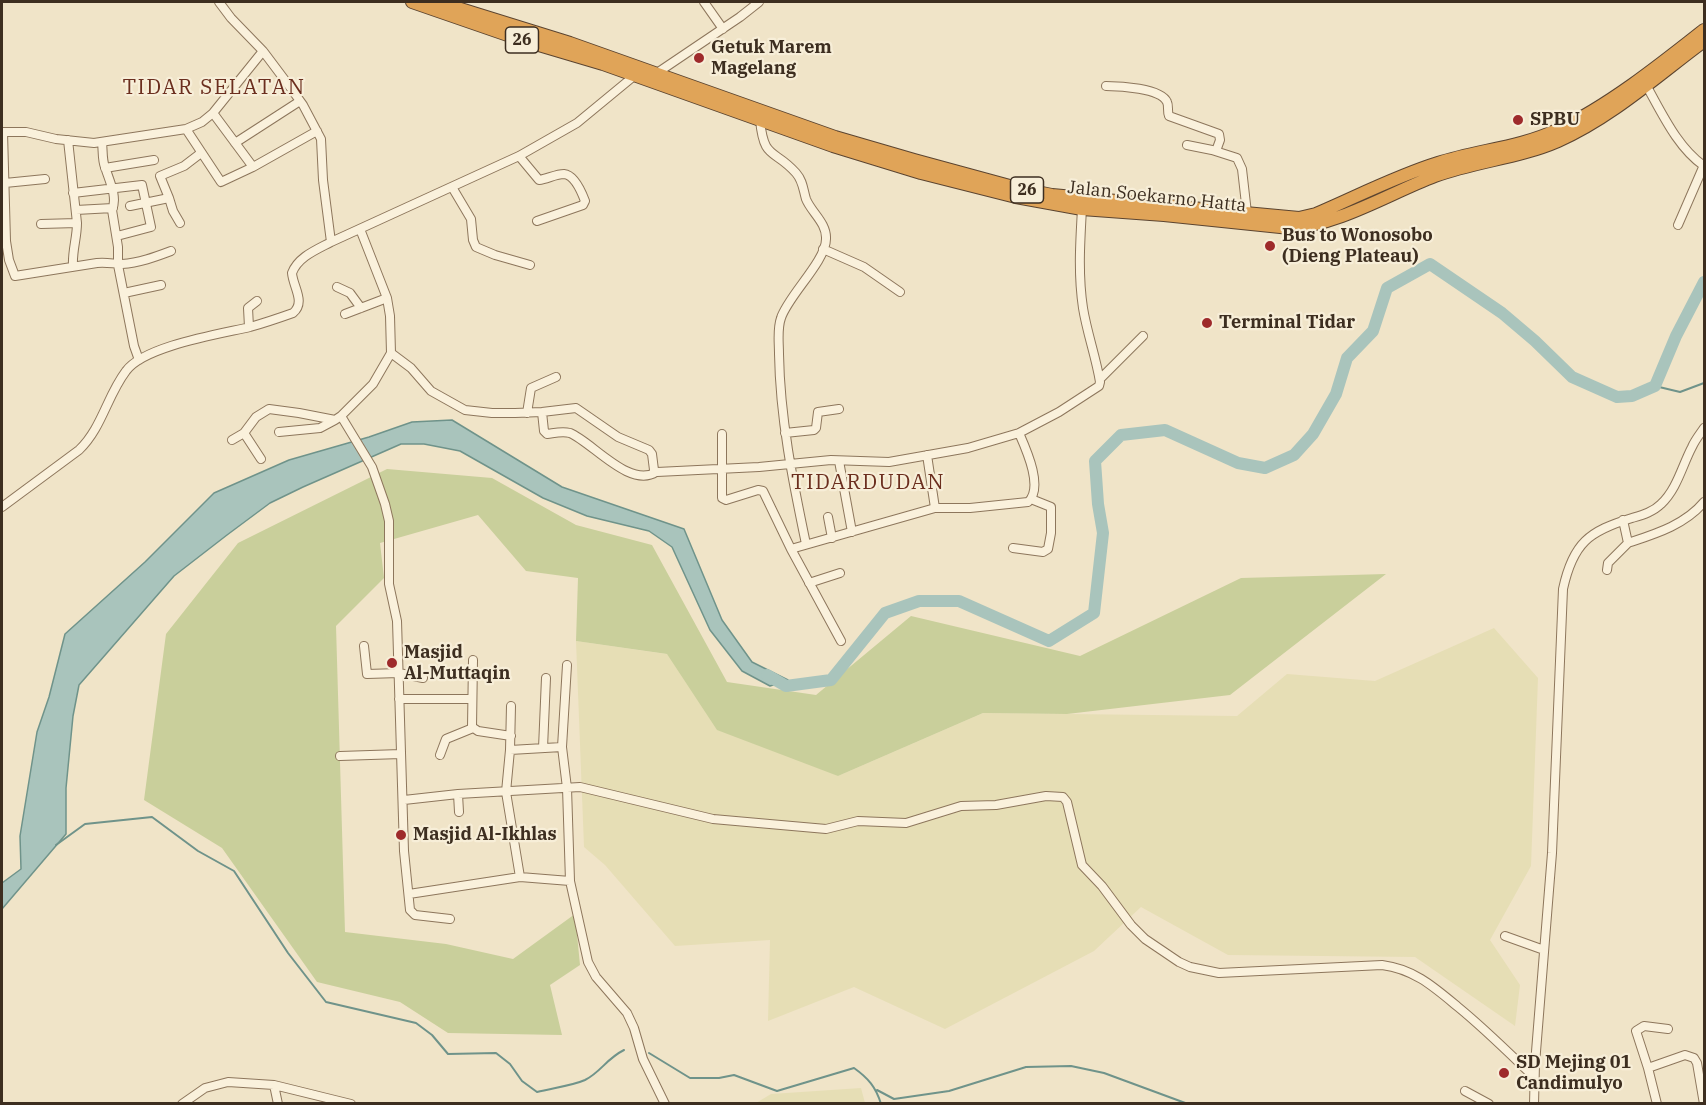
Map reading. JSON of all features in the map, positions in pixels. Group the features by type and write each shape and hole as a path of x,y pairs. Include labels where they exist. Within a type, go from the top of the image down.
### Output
{"highway":[{"name":"Jalan Soekarno Hatta","path":"412,2 522,40 557,44 634,76 832,146 921,173 1016,197 1082,209 1308,225 1357,210 1435,176 1466,166 1522,154 1557,142 1587,126 1646,84 1678,55"},
{"name":"Jalan Soekarno Hatta","path":"438,2 557,44 657,74 835,137 1017,188 1080,199 1247,213 1291,223 1436,163 1466,154 1511,146 1554,131 1678,55 1704,43"},
{"path":"1678,55 1704,28"}],"street":[{"path":"219,2 262,51 300,101 317,132 322,144 323,180 331,241"},
{"path":"704,2 723,29"},
{"path":"657,74 759,2"},
{"path":"171,251 144,260 118,265 111,262 15,276 9,260 6,241 2,132 26,132 68,140 102,142 134,135 186,129 213,114 262,51"},
{"path":"2,507 88,441 124,373 139,360 195,339 249,327 296,311 300,304 292,278 294,268 304,257 331,241 519,156 577,123 634,76"},
{"path":"1646,84 1680,142 1704,166 1678,225"},
{"path":"1107,86 1139,88 1164,99 1167,102 1169,116 1220,135 1216,151"},
{"path":"235,143 300,101"},
{"path":"213,114 253,167"},
{"path":"760,120 762,139 767,149 794,171 803,184 807,200 826,234 823,249 808,276 786,306 780,320 779,377 785,433 806,544"},
{"path":"186,129 222,182 317,132"},
{"path":"68,140 77,223 73,246 74,266"},
{"path":"102,142 105,168 112,189 118,265 134,346 139,360"},
{"path":"1187,145 1235,157 1240,162 1247,213"},
{"path":"180,223 160,176 184,166 201,153"},
{"path":"519,156 539,180 563,174 569,176 578,186 585,202 583,205 537,221"},
{"path":"105,168 154,160"},
{"path":"5,183 45,179"},
{"path":"73,193 141,185 150,228 117,236"},
{"path":"452,187 471,219 476,247 530,266"},
{"path":"130,206 169,198"},
{"path":"75,210 113,208"},
{"path":"542,412 544,431 547,434 562,432 572,434 608,461 626,471 649,475 656,472 839,461 889,462 994,442 1019,433 1099,386 1100,379 1083,311 1080,288 1082,209"},
{"path":"41,224 77,223"},
{"path":"279,432 320,428 338,418 373,384 391,353 391,321 387,298 360,229"},
{"path":"823,249 864,267 900,292"},
{"path":"124,292 161,285"},
{"path":"337,286 350,293 361,308"},
{"path":"345,314 387,298"},
{"path":"249,327 248,308 257,301"},
{"path":"1100,379 1143,336"},
{"path":"391,353 411,368 432,391 462,409 492,413 542,412 573,407 581,410 618,437 649,450 656,472"},
{"path":"527,412 531,388 556,377"},
{"path":"232,440 244,433 255,418 269,409 338,418 354,436 372,467 386,504 389,584 396,614 404,851 410,910 413,914 450,919"},
{"path":"785,433 814,430 818,411 839,409"},
{"path":"1534,1104 1558,733 1563,590 1567,569 1577,551 1592,534 1611,524 1650,512 1660,506 1669,495 1692,446 1704,428"},
{"path":"244,433 261,459"},
{"path":"791,549 935,508 1006,506 1028,502 1032,498 1033,472 1019,433"},
{"path":"722,434 723,500 763,490 791,549 841,641"},
{"path":"927,455 935,508"},
{"path":"839,461 852,532"},
{"path":"1013,548 1043,552 1047,549 1051,533 1051,506 1032,498"},
{"path":"1608,570 1608,563 1628,543 1658,533 1682,521 1704,502"},
{"path":"828,517 832,538"},
{"path":"1623,520 1628,543"},
{"path":"809,583 840,573"},
{"path":"364,646 366,674 399,673 423,678"},
{"path":"473,660 471,699 473,728"},
{"path":"567,665 562,747 567,788 570,881 588,962 596,976 627,1013 643,1059 665,1104"},
{"path":"543,748 546,678"},
{"path":"399,699 471,699"},
{"path":"511,706 506,792 520,877"},
{"path":"473,728 478,731 511,736"},
{"path":"440,755 446,740 473,728"},
{"path":"510,750 562,747"},
{"path":"340,756 401,754"},
{"path":"404,800 458,794 588,788 712,819 826,829 858,821 906,823 961,806 996,805 1046,796 1064,797 1082,865 1102,886 1131,925 1145,939 1171,957 1190,967 1219,973 1382,965 1395,967 1432,984 1492,1036 1534,1077"},
{"path":"458,794 459,812"},
{"path":"409,894 520,877 570,881"},
{"path":"1505,936 1544,950"},
{"path":"1657,1104 1636,1031 1644,1026 1668,1029"},
{"path":"1648,1068 1685,1055 1694,1058 1704,1104"},
{"path":"182,1104 205,1088 217,1083 246,1082 274,1085 351,1104"},
{"path":"274,1085 278,1104"},
{"path":"1465,1091 1488,1103"}],"shaded area":[{"path":"1494,628 1538,678 1531,866 1490,940 1520,985 1515,1026 1415,957 1228,955 1141,907 1094,951 945,1029 854,987 768,1021 770,940 675,946 605,865 584,847 576,641 673,655 838,776 983,713 1237,716 1287,674 1375,681"},
{"path":"861,1088 865,1103 756,1103 771,1094"}],"green space":[{"path":"387,469 492,478 576,525 652,545 727,682 816,695 911,616 1080,656 1241,578 1386,574 1230,695 1067,714 983,713 838,776 717,730 667,654 576,641 578,578 526,571 478,515 380,543 384,578 336,626 345,932 446,944 513,959 575,914 580,965 550,985 562,1035 448,1033 400,1002 317,982 222,848 144,800 166,634 238,543"}],"water":[{"path":"452,420 562,487 684,529 722,620 752,662 788,680 770,686 742,671 710,630 672,547 649,531 587,516 543,498 460,451 424,444 401,444 270,503 227,535 174,576 79,685 73,716 66,788 66,834 2,909 2,883 21,869 20,836 37,732 49,697 65,634 145,562 214,493 289,460 412,422"}],"waterway":[{"path":"767,675 786,686 831,680 885,613 919,601 959,601 1049,641 1094,613 1103,533 1095,461 1121,435 1165,430 1238,463 1265,468 1294,455 1313,434 1336,394 1347,358 1373,331 1387,288 1430,264 1502,313 1572,377 1617,397 1632,396 1655,386 1676,336 1704,282"},
{"path":"1655,386 1680,392 1704,383"},
{"path":"56,845 85,824 152,817 198,851 234,871 288,953 326,1002 416,1023 432,1035 448,1054 496,1053 510,1064 522,1081 537,1092 585,1080 624,1050"},
{"path":"649,1053 690,1078 719,1078 734,1075 777,1091 854,1068 871,1083 881,1104"},
{"path":"877,1090 894,1099 949,1091 1026,1067 1071,1066 1104,1073 1188,1104"}],"place":[{"name":"Getuk Marem Magelang","path":"699,58"},
{"name":"SPBU","path":"1518,120"},
{"name":"Bus to Wonosobo (Dieng Plateau)","path":"1270,246"},
{"name":"Terminal Tidar","path":"1207,323"},
{"name":"Masjid Al-Muttaqin","path":"392,663"},
{"name":"Masjid Al-Ikhlas","path":"401,835"},
{"name":"SD Mejing 01 Candimulyo","path":"1504,1073"}],"district":[{"name":"TIDAR SELATAN","path":"214,88"},
{"name":"TIDARDUDAN","path":"868,483"}]}
